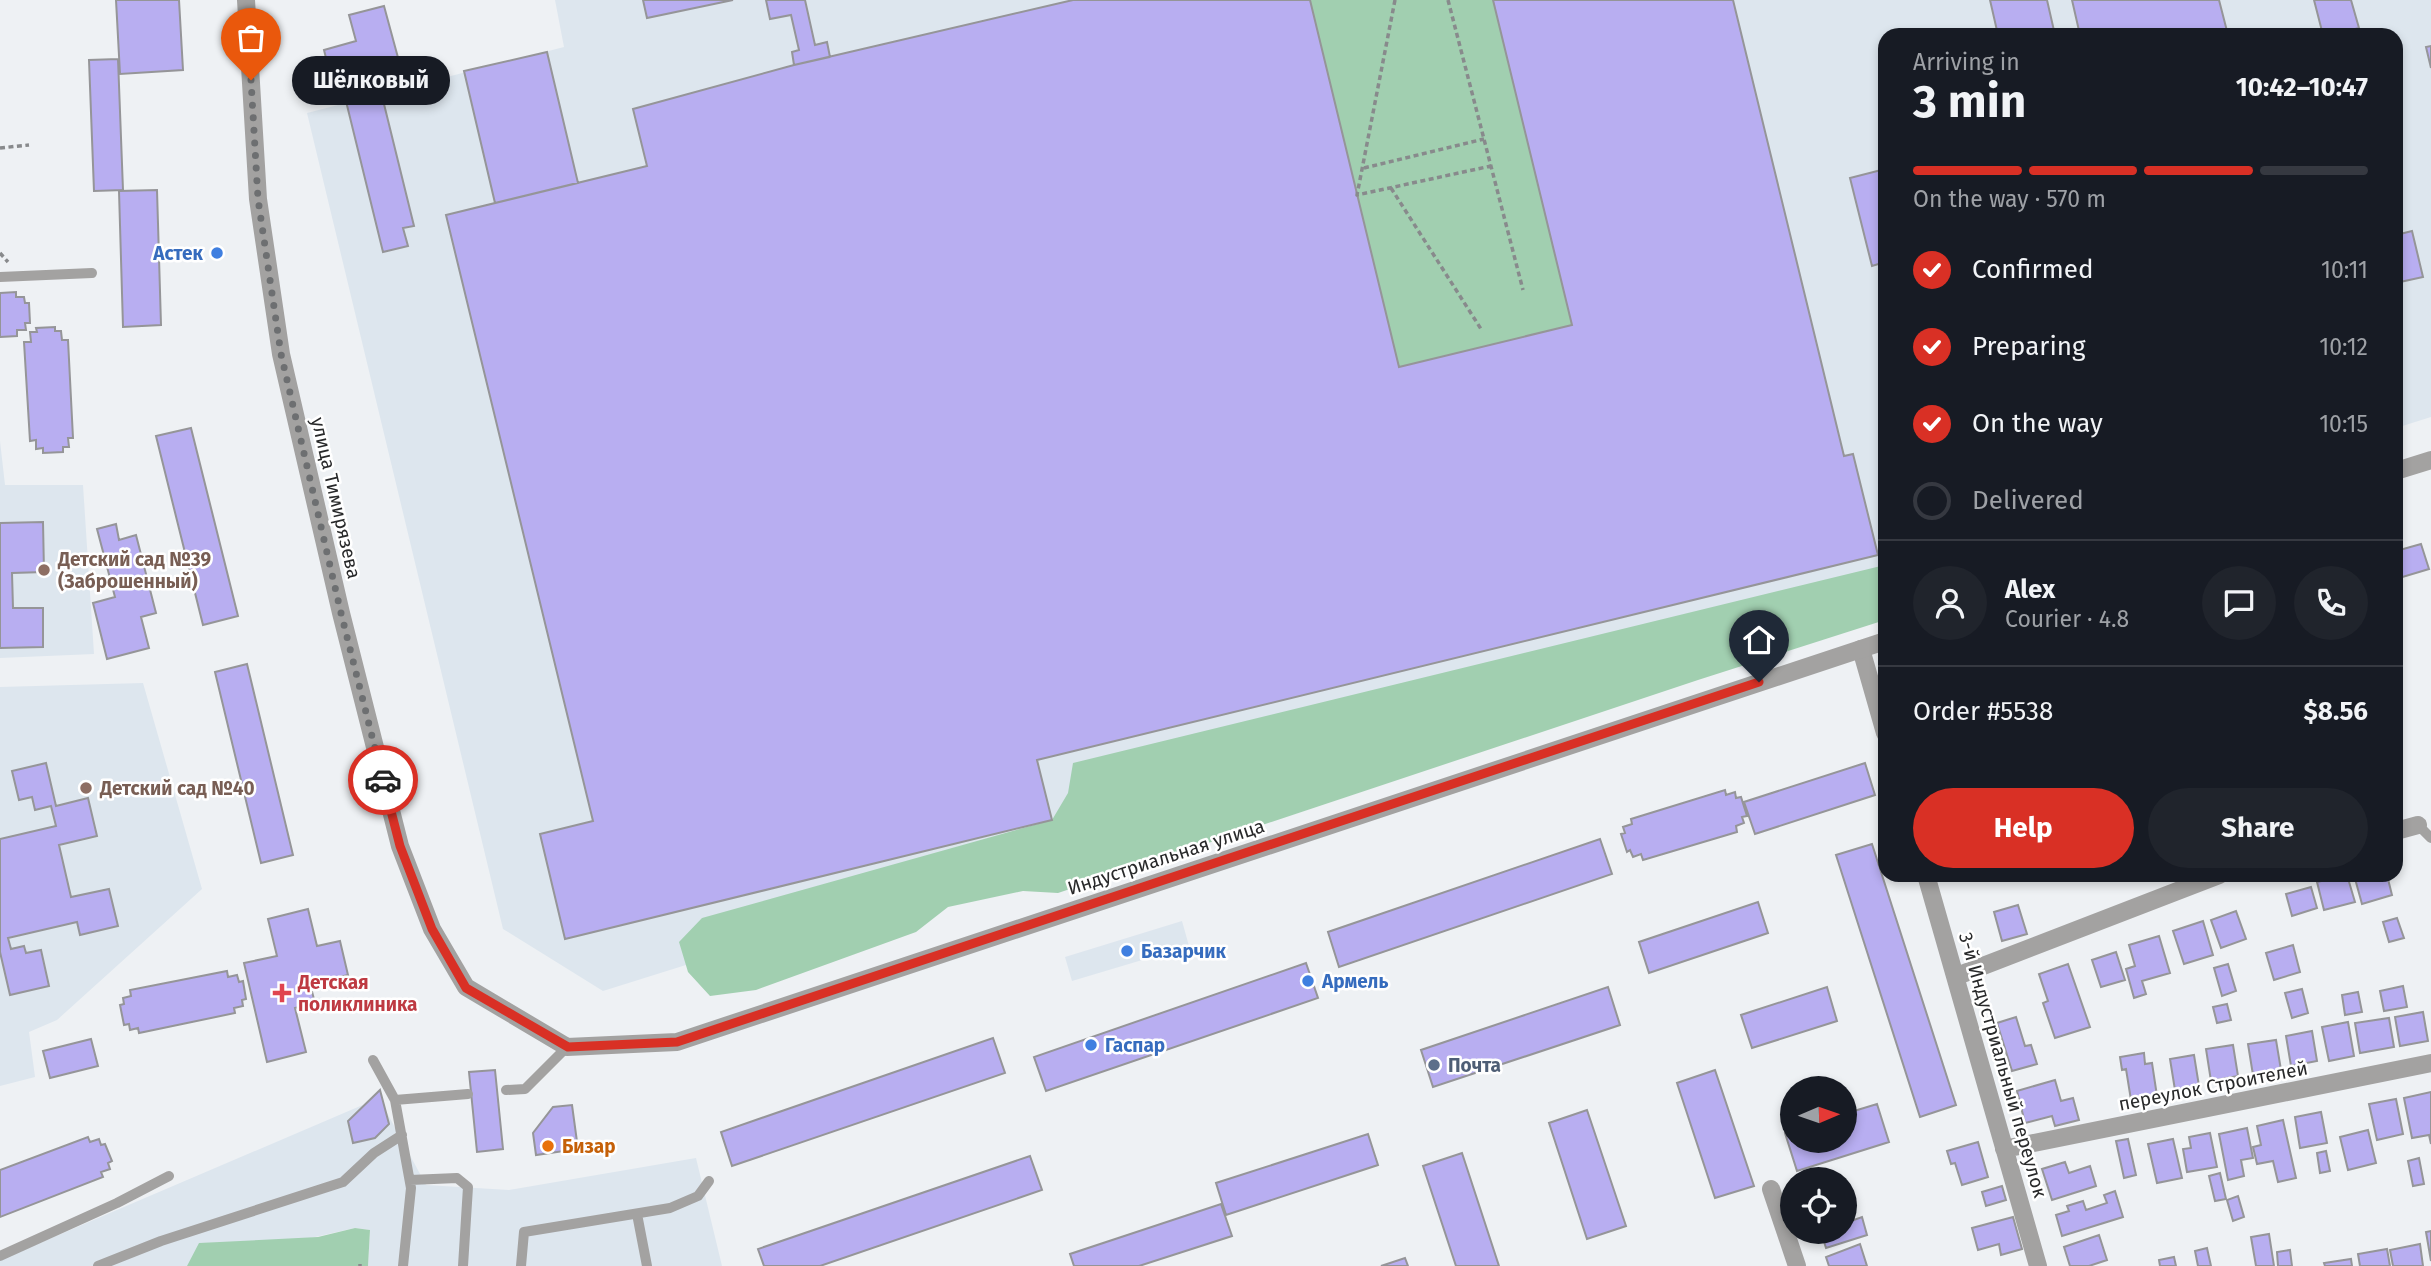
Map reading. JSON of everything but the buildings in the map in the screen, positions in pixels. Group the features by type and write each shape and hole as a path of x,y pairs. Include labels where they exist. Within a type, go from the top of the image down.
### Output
{"street":[{"name":"улица Тимирязева","path":"246,0 258,199 281,354 341,613 400,846 432,929 466,988 568,1047"},
{"path":"2403,469 2431,460"},
{"name":"Индустриальная улица","path":"568,1047 677,1042 1878,643"},
{"path":"1861,649 1878,708"},
{"path":"2403,831 2424,832"},
{"name":"3-й Индустриальный переулок","path":"1928,882 2038,1266"},
{"path":"1956,976 2201,882"},
{"name":"переулок Строителей","path":"2004,1149 2431,1063"},
{"path":"1771,1189 1797,1266"}],"lane":[{"path":"0,277 92,273"},
{"path":"506,1090 525,1089 568,1047"},
{"path":"373,1060 395,1100 410,1180 403,1266"},
{"path":"395,1100 468,1094"},
{"path":"98,1266 161,1241 344,1182 374,1153 402,1135"},
{"path":"0,1256 117,1203 169,1176"},
{"path":"410,1180 457,1178 468,1187 463,1266"},
{"path":"521,1266 524,1232 670,1208 698,1196 709,1181"},
{"path":"637,1213 647,1266"}],"path":[{"path":"1395,0 1357,195 1491,166"},
{"path":"1448,0 1523,290"},
{"path":"1362,169 1484,139"},
{"path":"0,148 29,145"},
{"path":"1391,188 1481,329"}],"shaded area":[{"path":"555,0 2431,0 2431,417 2403,426 2403,28 1878,28 1878,591 603,991 503,929 307,113 564,47"},
{"name":"Детский сад №39 (Заброшенный)","path":"0,441 5,485 83,485 94,654 0,658"},
{"name":"Детский сад №40","path":"143,683 202,889 57,1020 29,1032 35,1077 0,1086 0,687"},
{"name":"Базарчик","path":"1182,921 1189,946 1072,981 1065,957"},
{"path":"379,1098 426,1185 509,1190 696,1158 722,1266 368,1266 370,1230 355,1228 187,1266 0,1266 0,1260"}],"green space":[{"path":"1310,0 1493,0 1572,325 1399,367"},
{"path":"1878,567 1878,622 1058,893 1023,891 948,907 916,932 756,990 710,996 688,972 679,942 702,918 1052,820 1068,793 1073,763"},
{"path":"355,1228 370,1230 368,1266 187,1266 199,1243 318,1237"}],"way so far":[{"path":"251,80 258,199 281,354 383,780"}],"place":[{"name":"Шёлковый","path":"251,80"},
{"name":"Астек","path":"217,253"},
{"name":"Детский сад №39 (Заброшенный)","path":"44,570"},
{"name":"Детский сад №40","path":"86,788"},
{"name":"Базарчик","path":"1127,951"},
{"name":"Армель","path":"1308,981"},
{"name":"Детская поликлиника","path":"282,993"},
{"name":"Гаспар","path":"1091,1045"},
{"name":"Почта","path":"1434,1065"},
{"name":"Бизар","path":"548,1146"}],"route":[{"path":"383,780 400,846 432,929 466,988 568,1047 677,1042 1759,682"}]}
